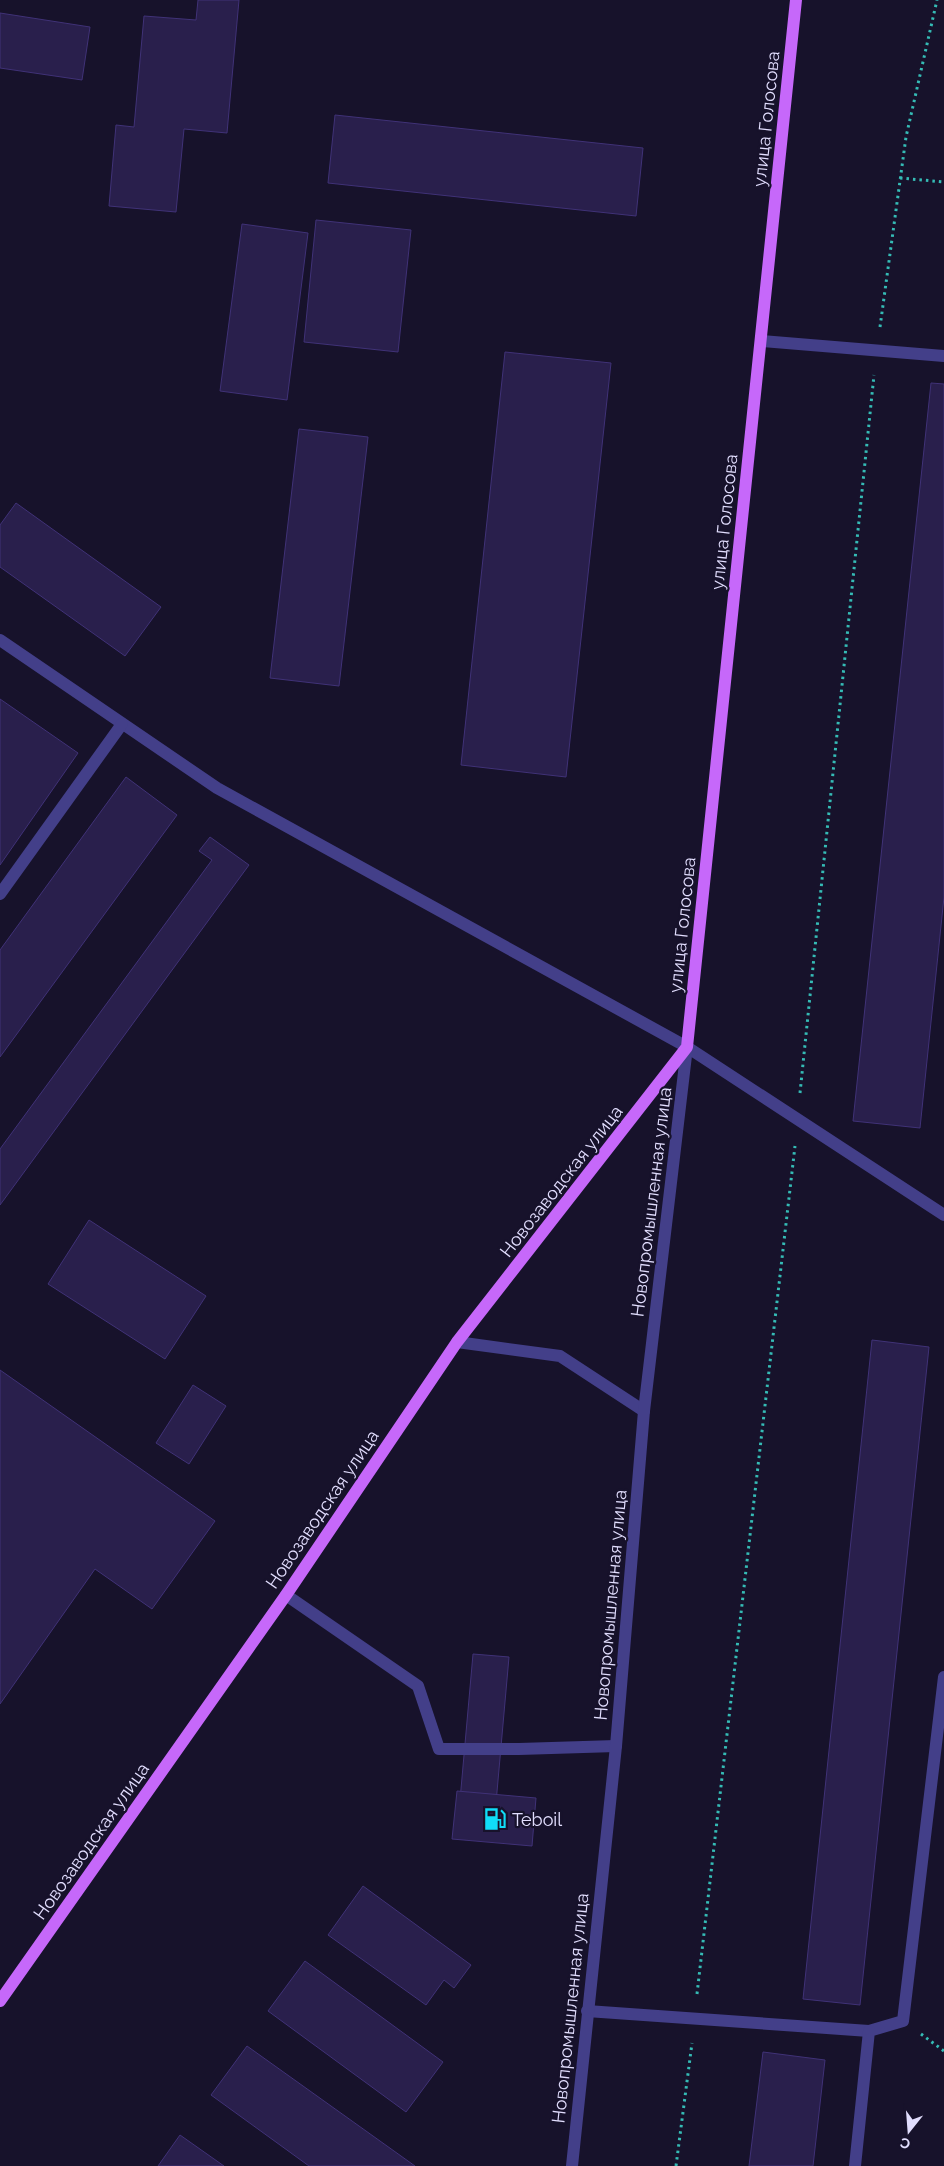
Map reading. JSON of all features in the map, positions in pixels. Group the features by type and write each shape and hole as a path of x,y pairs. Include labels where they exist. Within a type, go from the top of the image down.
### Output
{"main road":[{"name":"улица Голосова","path":"687,1047 796,0"},
{"name":"Новозаводская улица","path":"0,2001 286,1595 457,1342 687,1047"}],"street":[{"path":"761,341 944,356"},
{"path":"0,640 217,788 687,1047 944,1215"},
{"path":"0,894 122,724"},
{"name":"Новопромышленная улица","path":"572,2166 616,1746 644,1411 687,1047"},
{"path":"457,1342 560,1356 644,1411"},
{"path":"286,1595 418,1686 438,1749 616,1746"},
{"path":"587,2011 869,2031 903,2021 944,1677"},
{"path":"855,2166 869,2031"}],"path":[{"path":"676,2166 695,2018 798,1119 876,350 906,137 937,0"},
{"path":"900,178 944,182"}],"building":[{"path":"198,0 239,0 227,133 184,129 176,212 109,206 116,125 134,127 144,16 196,20"},
{"path":"0,13 90,27 82,80 0,68"},
{"path":"335,115 643,148 636,216 328,183"},
{"path":"316,220 411,230 398,352 304,342"},
{"path":"242,224 308,233 287,400 220,391"},
{"path":"505,352 611,363 566,777 461,765"},
{"path":"931,383 944,384 944,897 920,1128 853,1121"},
{"path":"299,429 368,437 339,686 270,678"},
{"path":"16,503 161,607 125,656 0,567 0,525"},
{"path":"0,699 78,753 0,865"},
{"path":"126,777 177,815 0,1057 0,950"},
{"path":"210,837 249,865 0,1205 0,1149 212,860 199,851"},
{"path":"89,1220 206,1296 165,1359 48,1284"},
{"path":"872,1340 929,1347 860,2005 803,1999"},
{"path":"0,1370 215,1521 152,1609 95,1569 0,1704"},
{"path":"193,1385 226,1406 189,1464 156,1443"},
{"path":"473,1654 509,1657 496,1803 460,1800"},
{"name":"Teboil","path":"457,1791 536,1798 532,1846 452,1839"},
{"path":"363,1886 471,1965 454,1988 444,1980 426,2005 328,1935"},
{"path":"305,1961 443,2062 406,2112 268,2011"},
{"path":"247,2046 415,2166 309,2166 211,2095"},
{"path":"763,2052 825,2060 813,2166 749,2166"},
{"path":"180,2135 224,2166 158,2166"}],"place":[{"name":"Teboil","path":"495,1819"}]}
